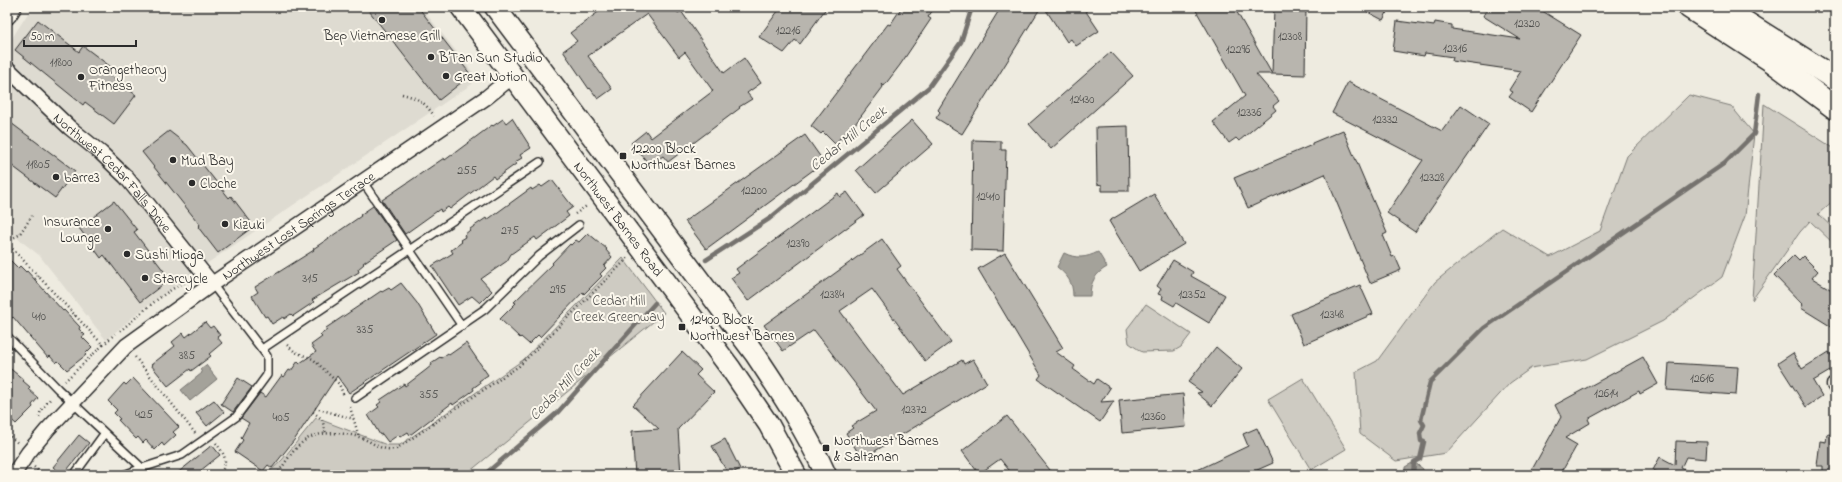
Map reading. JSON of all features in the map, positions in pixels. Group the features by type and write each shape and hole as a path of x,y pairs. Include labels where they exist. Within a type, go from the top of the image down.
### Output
{"highway":[{"path":"1688,7 1772,61 1835,108"},
{"path":"1721,7 1835,79"}],"main road":[{"name":"Northwest Barnes Road","path":"460,7 736,376 769,426 796,475"},
{"name":"Northwest Barnes Road","path":"495,7 755,354 788,403 816,451 826,475"}],"street":[{"path":"7,14 12,7"},
{"name":"Northwest Cedar Falls Drive","path":"7,68 70,128 101,153 126,177 212,284"},
{"name":"Northwest Lost Springs Terrace","path":"13,475 28,453 72,402 126,346 212,284 487,97 513,76"}],"lane":[{"path":"262,349 540,162"},
{"path":"363,182 462,326"},
{"path":"355,398 485,309 539,256 578,222"},
{"path":"124,475 182,455 210,436 236,417 267,375 267,356 212,284"},
{"path":"7,336 104,434 142,468"},
{"path":"74,475 104,434"}],"path":[{"path":"402,94 416,97 428,106"},
{"path":"578,222 574,215 601,196"},
{"path":"32,216 19,235 7,242 103,345"},
{"path":"277,475 291,454 306,439 326,434 338,434 359,438 388,450 396,449 520,366 639,247"},
{"path":"38,422 41,410 58,389 103,345 147,308 178,285 190,280 202,272"},
{"path":"36,279 39,276"},
{"path":"72,319 76,315"},
{"path":"278,338 295,352 314,359 339,384 354,419 359,438"},
{"path":"126,346 202,441"},
{"path":"315,408 354,419"},
{"path":"313,412 322,419 326,434"},
{"path":"210,436 225,458 224,467 220,475"},
{"path":"15,450 24,439"}],"shaded area":[{"path":"32,7 421,7 474,74 472,84 190,275 140,311 106,340 39,255 7,230 7,46"},
{"path":"1098,252 1107,267 1094,278 1090,296 1073,296 1069,279 1057,267 1064,253 1081,257 1089,256"},
{"path":"206,365 217,379 190,401 181,390 202,373 200,369"},
{"path":"1414,462 1423,469 1423,475 1405,475 1405,467"}],"green space":[{"path":"1689,95 1731,106 1754,134 1745,216 1722,277 1663,321 1587,359 1531,368 1510,383 1446,453 1396,461 1360,434 1356,372 1377,361 1435,282 1502,228 1550,257 1600,231 1627,156"},
{"path":"1764,104 1835,149 1835,199 1818,214 1835,230 1835,245 1810,221 1800,232 1752,300"},
{"name":"Cedar Mill Creek Greenway","path":"623,258 664,313 469,472 458,475 266,475 282,460 316,418 387,445 400,445 523,360"},
{"path":"1146,304 1191,334 1181,347 1174,351 1142,352 1129,343 1127,329"},
{"path":"1303,378 1346,449 1311,470 1268,399"}],"building":[{"path":"366,7 418,7 471,75 439,100"},
{"path":"605,7 674,7 678,13 681,11 724,73 744,58 761,83 747,93 752,99 739,107 740,108 668,162 663,156 650,165 631,143 646,131 651,138 713,91 685,52 679,57 647,14 588,56 612,89 598,99 590,88 589,89 563,51 577,41 570,33"},
{"path":"781,7 827,7 800,44 795,40 784,53 759,37"},
{"path":"902,7 935,7 928,17 931,19 900,65 884,86 881,84 883,87 843,140 840,138 835,144 823,132 821,134 811,126 888,24 890,25"},
{"path":"1001,7 1041,7 962,134 936,118 940,112 938,110"},
{"path":"1044,7 1083,7 1099,31 1076,46 1071,39 1067,42"},
{"path":"1194,7 1234,7 1272,74 1256,74 1279,101 1273,106 1276,110 1239,141 1236,138 1229,143 1213,122 1245,96"},
{"path":"1274,7 1306,7 1305,75 1272,74"},
{"path":"1358,7 1390,7 1383,20"},
{"path":"1488,7 1536,7 1581,35 1531,112 1509,97 1513,92 1509,90 1521,71 1452,61 1453,57 1425,53 1424,56 1393,51 1397,21 1434,26 1435,22 1452,25 1452,29 1520,39 1483,16"},
{"path":"38,20 79,52 83,46 111,67 107,73 136,95 114,124 85,102 83,105 15,50"},
{"path":"1111,52 1133,76 1051,149 1029,124"},
{"path":"1348,82 1442,131 1461,105 1489,124 1415,232 1387,213 1423,160 1332,113"},
{"path":"512,118 531,148 520,155 522,158 495,179 493,176 450,209 448,207 441,212 440,209 405,234 382,200 444,158 445,160 492,125 493,126 503,119 506,123"},
{"path":"7,120 75,171 55,198 7,162"},
{"path":"912,120 933,144 876,193 856,170"},
{"path":"1128,126 1129,191 1102,191 1102,185 1097,184 1096,127"},
{"path":"1343,130 1387,233 1383,235 1392,257 1395,256 1401,270 1370,283 1325,174 1248,208 1234,178 1312,145 1312,143"},
{"path":"169,131 187,145 229,198 231,196 254,226 218,253 198,227 200,225 142,152"},
{"path":"805,135 824,162 706,249 685,221"},
{"path":"973,140 1001,141 1001,150 1006,150 1003,251 971,250"},
{"path":"552,180 573,207 566,212 569,216 537,240 535,237 511,254 507,261 481,279 492,291 480,303 472,296 458,305 432,266 453,253 451,250 462,242 460,240 465,237 464,235 470,229 486,218 487,220 531,188 532,190 540,185 542,187"},
{"path":"847,192 864,215 748,301 731,278 739,273 736,269 838,193 840,197"},
{"path":"1154,194 1184,244 1139,271 1109,221"},
{"path":"114,201 137,230 134,232 170,279 140,302 104,255 101,258 79,228"},
{"path":"373,206 397,240 363,263 364,264 358,269 359,272 312,300 314,302 293,316 291,314 284,319 283,317 272,324 267,316 265,317 252,296 258,292 255,287 314,250 313,249"},
{"path":"588,233 607,249 606,250 612,257 604,266 606,268 600,274 602,276 584,294 583,292 540,337 538,335 529,344 521,337 520,338 500,319 516,303 514,302 553,264 552,263 570,244 571,245 576,240 579,242"},
{"path":"882,239 901,266 897,269 951,342 925,361 872,289 840,311 903,395 962,360 964,364 973,359 987,383 862,459 846,433 853,428 851,426 876,411 814,330 783,351 764,325"},
{"path":"1005,253 1063,348 1056,352 1075,366 1073,369 1094,384 1097,379 1110,388 1101,402 1114,401 1100,422 1038,379 1041,375 978,269"},
{"path":"1794,255 1799,260 1803,256 1818,271 1812,278 1835,292 1835,329 1801,308 1803,305 1774,275"},
{"path":"7,257 18,268 20,266 26,272 27,271 63,311 64,310 80,327 79,329 85,335 82,337 92,347 85,354 86,355 67,370 58,361 56,363 50,356 48,358 13,317 7,323"},
{"path":"1173,260 1193,272 1191,276 1225,295 1209,323 1176,303 1174,306 1162,299 1163,296 1158,294 1161,289 1157,286"},
{"path":"401,283 417,303 436,334 349,393 337,376 295,439 272,468 268,465 263,471 235,452 243,440 241,438 249,423 241,418 260,393 266,397 282,375 284,377 289,370 291,371 298,361 300,363 316,352 311,345 322,337 320,335 327,330 326,328 381,291 382,292 389,288 391,290"},
{"path":"1360,285 1373,314 1304,344 1291,314"},
{"path":"205,322 210,328 213,326 220,335 217,337 222,343 209,354 211,356 191,371 190,369 168,386 151,365 175,346 172,342 183,333 186,337"},
{"path":"466,343 488,375 479,381 480,383 473,388 474,390 453,405 452,403 410,435 408,432 400,437 398,435 388,442 382,434 380,435 368,415 379,407 377,405 381,402 380,400 404,384 405,386 440,357 441,358 448,353 449,355"},
{"path":"1216,347 1242,369 1212,406 1197,393 1202,392 1188,382"},
{"path":"682,352 701,370 696,375 714,392 678,429 681,475 635,475 632,431 659,429 633,405"},
{"path":"1829,352 1835,361 1835,368 1813,381 1822,396 1806,407 1778,363 1793,353 1802,369"},
{"path":"1643,357 1658,384 1640,394 1639,391 1588,419 1590,423 1565,438 1577,445 1560,475 1529,475 1561,417 1555,405"},
{"path":"1669,363 1738,367 1736,395 1667,390"},
{"path":"7,366 24,380 23,381 30,387 28,389 38,398 32,405 33,407 16,424 7,416"},
{"path":"133,378 179,427 173,432 176,435 164,446 162,443 155,450 146,440 143,443 138,437 136,439 118,420 120,419 114,413 117,410 108,401 124,383 126,385"},
{"path":"238,378 252,387 233,412 221,404"},
{"path":"1183,394 1186,427 1122,433 1119,400"},
{"path":"214,400 224,412 207,426 196,413"},
{"path":"1007,416 1054,475 1013,475 1000,459 979,474 962,451"},
{"path":"1257,428 1273,463 1246,475 1187,475 1248,446 1243,434"},
{"path":"1827,434 1835,435 1835,475 1823,475 1823,466 1817,466 1820,441 1826,442"},
{"path":"79,435 89,443 63,475 53,467"},
{"path":"725,439 740,469 729,475 712,446"},
{"path":"1676,441 1707,442 1706,459 1686,457 1681,468 1695,475 1662,475 1653,470 1660,457 1675,465"},
{"path":"212,445 220,455 195,475 175,475"}],"waterway":[{"name":"Cedar Mill Creek","path":"706,260 769,219 929,87 961,42 972,7"},
{"path":"1413,475 1414,462 1420,459 1424,442 1421,441 1420,433 1424,425 1421,420 1430,382 1484,328 1725,163 1754,134 1759,94"},
{"name":"Cedar Mill Creek","path":"484,475 558,412 655,303"}],"place":[{"name":"Bep Vietnamese Grill","path":"382,20"},
{"name":"B’Tan Sun Studio","path":"431,57"},
{"name":"Great Notion","path":"446,76"},
{"name":"Orangetheory Fitness","path":"81,77"},
{"name":"12200 Block Northwest Barnes","path":"623,156"},
{"name":"Mud Bay","path":"173,160"},
{"name":"barre3","path":"56,177"},
{"name":"Cloche","path":"192,183"},
{"name":"Kizuki","path":"225,224"},
{"name":"Insurance Lounge","path":"108,229"},
{"name":"Sushi Mioga","path":"127,254"},
{"name":"Starcycle","path":"145,278"},
{"name":"12400 Block Northwest Barnes","path":"682,327"},
{"name":"Northwest Barnes & Saltzman","path":"826,448"}]}
